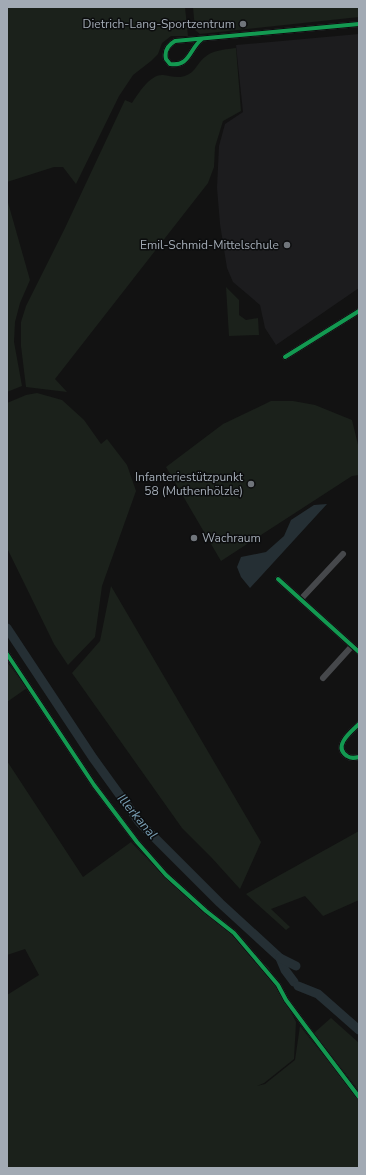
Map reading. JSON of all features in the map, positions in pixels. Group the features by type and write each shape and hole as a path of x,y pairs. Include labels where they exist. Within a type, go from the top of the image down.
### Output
{"street":[{"path":"202,39 194,46 184,62 177,64 168,62 165,53 168,46 172,42 180,40 359,24"},
{"path":"285,357 359,312"},
{"path":"301,599 343,554"},
{"path":"278,579 359,652"},
{"path":"323,678 352,646"},
{"path":"7,654 94,784 137,842 171,880 234,933 278,985 286,1000 359,1097"},
{"path":"359,724 344,739 341,746 343,753 346,756 353,758 359,757"}],"shaded area":[{"path":"7,7 185,7 188,36 171,36 162,43 158,54 133,75 119,96 76,184 63,167 54,167 7,182"},
{"name":"Dietrich-Lang-Sportzentrum","path":"193,7 359,7 359,17 200,34 195,30"},
{"path":"359,34 359,288 276,345 265,328 260,305 233,282 227,268 220,224 217,188 219,146 225,124 243,112 236,45"},
{"path":"236,48 241,111 223,121 215,147 214,167 208,183 55,379 67,392 26,387 21,346 21,322 26,306 65,228 125,100 132,103 145,85 158,76 184,76 193,71 208,55 216,51"},
{"path":"7,199 30,280 20,303 15,322 14,342 22,386 7,392"},
{"path":"226,287 239,300 239,315 246,320 258,318 259,335 229,336"},
{"path":"37,393 62,400 84,420 101,444 107,439 127,465 136,491 102,586 95,637 68,665 54,644 7,548 7,403 26,395"},
{"path":"271,401 293,401 315,405 352,420 359,449 359,475 352,476 221,561 166,467 223,424"},
{"path":"327,504 250,588 241,577 237,567 241,557 266,552 284,536 291,520 314,505"},
{"path":"111,586 261,842 240,889 182,828 72,673 100,641"},
{"path":"7,662 27,688 7,702"},
{"path":"7,761 83,877 131,842 163,875 216,923 217,922 225,926 269,968 296,1022 294,1059 264,1083 257,1086 265,1084 295,1060 300,1026 359,1099 359,1168 7,1168 7,995 39,975 25,949 7,955"},
{"path":"359,831 359,900 323,916 305,896 271,909 290,927 286,930 246,894"},
{"path":"331,1018 359,1043 359,1091 314,1033"}],"waterway":[{"name":"Illerkanal","path":"7,628 93,758 140,823 220,903 280,958 285,970 294,982"},
{"path":"280,958 296,966"},
{"name":"Illerkanal","path":"298,986 318,994 359,1030"}],"cycle path":[{"path":"202,39 182,63 170,64 166,59 167,48 175,41 359,24"},
{"path":"285,357 359,311"},
{"path":"278,579 359,652"},
{"path":"7,654 94,785 137,842 166,875 206,911 234,933 278,985 286,1000 359,1097"},
{"path":"359,724 342,743 343,752 348,757 359,757"}],"place":[{"name":"Dietrich-Lang-Sportzentrum","path":"243,24"},
{"name":"Emil-Schmid-Mittelschule","path":"287,245"},
{"name":"Infanteriestützpunkt 58 (Muthenhölzle)","path":"251,484"},
{"name":"Wachraum","path":"194,538"}]}
